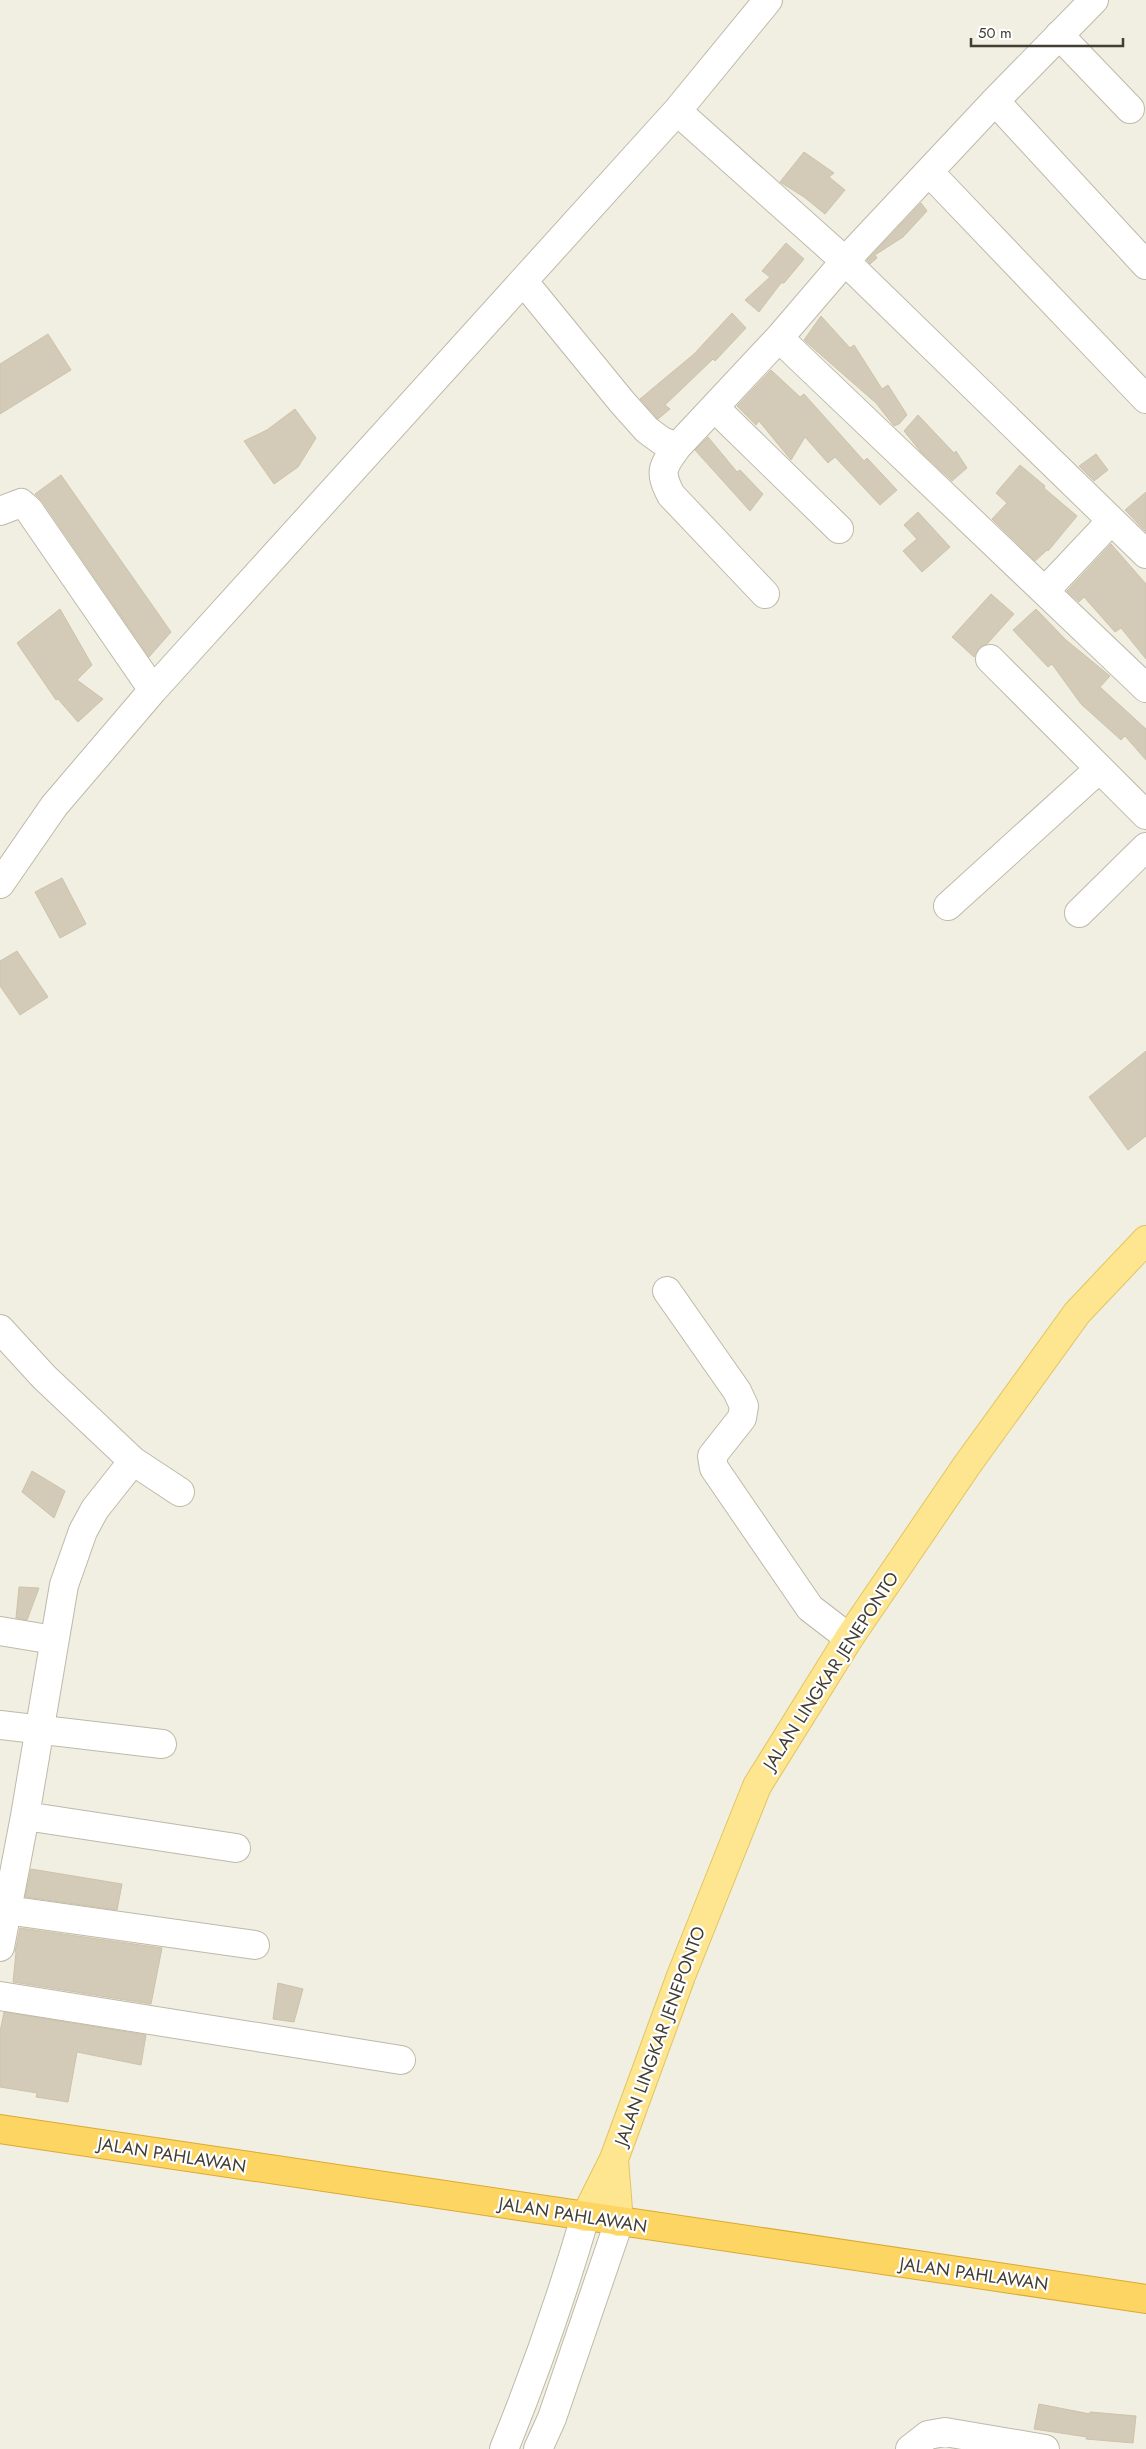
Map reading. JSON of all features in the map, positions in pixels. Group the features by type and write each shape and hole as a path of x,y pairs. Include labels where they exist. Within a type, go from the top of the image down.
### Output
{"highway":[{"name":"JALAN PAHLAWAN","path":"0,2129 1146,2299"}],"main road":[{"name":"JALAN LINGKAR JENEPONTO","path":"585,2217 614,2159 681,1976 757,1786 849,1638 967,1465 1077,1313 1146,1240"},
{"name":"JALAN LINGKAR JENEPONTO","path":"614,2159 618,2222"}],"street":[{"path":"0,884 54,806 153,690 678,111 768,0"},
{"path":"765,594 672,495 663,480 664,464 677,447 779,338 845,262 1059,35 1083,4"},
{"path":"1059,35 1130,109"},
{"path":"995,101 1146,265"},
{"path":"678,111 845,262 1146,554"},
{"path":"930,173 1146,399"},
{"path":"524,282 647,430 662,442 677,447"},
{"path":"779,338 1146,688"},
{"path":"715,408 839,529"},
{"path":"0,511 21,503 29,510 153,690"},
{"path":"1045,591 1111,520"},
{"path":"990,659 1146,815"},
{"path":"948,906 1099,768"},
{"path":"1079,913 1146,847"},
{"path":"667,1291 737,1391 744,1406 742,1418 712,1456 714,1468 810,1608 849,1638"},
{"path":"0,1330 44,1377 133,1461 180,1492"},
{"path":"0,1948 3,1910 25,1816 64,1585 83,1531 95,1509 133,1461"},
{"path":"0,1631 54,1640"},
{"path":"0,1725 162,1744"},
{"path":"25,1816 236,1848"},
{"path":"3,1910 255,1945"},
{"path":"0,1996 401,2060"},
{"path":"504,2449 534,2375 566,2282 585,2217"},
{"path":"538,2449 566,2378 618,2222"},
{"path":"910,2449 928,2435 945,2432 1045,2449"}],"building":[{"path":"804,152 834,173 829,177 845,190 825,214 804,197 780,182"},
{"path":"921,203 927,211 903,237 875,255 877,258 870,264 867,260"},
{"path":"786,243 804,259 784,283 781,283 759,312 745,300 770,277 762,271"},
{"path":"732,313 746,328 715,361 713,359 665,405 670,409 658,419 640,399 694,354"},
{"path":"821,316 850,348 854,345 882,389 888,385 907,415 899,424 894,426 876,403 804,340"},
{"path":"48,334 71,370 0,414 0,364"},
{"path":"771,370 800,397 804,394 864,461 867,458 897,490 880,505 835,457 828,463 805,437 791,460 759,421 756,425 737,406"},
{"path":"295,409 316,438 298,467 274,484 244,441 267,430"},
{"path":"918,415 954,453 956,451 967,468 952,481 921,452 904,431"},
{"path":"708,437 737,472 740,470 763,494 750,511 695,450"},
{"path":"1096,454 1108,470 1094,481 1079,466"},
{"path":"1020,465 1077,516 1048,551 1035,561 992,519 1007,503 996,493"},
{"path":"61,475 171,632 149,657 42,501 35,494"},
{"path":"1146,492 1146,532 1125,510"},
{"path":"918,512 950,547 922,572 903,551 917,539 904,525"},
{"path":"1111,544 1146,584 1146,659 1121,628 1115,632 1084,597 1079,602 1067,591"},
{"path":"991,594 1014,614 987,644 979,648 974,657 952,637"},
{"path":"60,609 92,665 77,680 103,699 78,722 58,699 56,700 17,643"},
{"path":"1036,609 1066,640 1110,676 1100,687 1146,729 1146,760 1125,736 1121,740 1081,704 1052,664 1048,667 1013,630"},
{"path":"62,878 86,924 60,938 35,892"},
{"path":"17,951 48,997 20,1015 0,986 0,961"},
{"path":"1146,1051 1146,1136 1128,1150 1089,1097"},
{"path":"32,1471 65,1491 54,1518 22,1492"},
{"path":"19,1587 39,1588 27,1620 16,1618"},
{"path":"31,1869 122,1884 117,1910 25,1897"},
{"path":"20,1928 162,1948 151,2004 13,1982 15,1952"},
{"path":"278,1983 303,1989 294,2022 273,2019"},
{"path":"4,2012 146,2035 141,2065 77,2052 68,2102 36,2097 37,2093 0,2087 0,2032"},
{"path":"1039,2404 1090,2414 1090,2412 1136,2416 1133,2443 1086,2439 1087,2437 1034,2429"}]}
